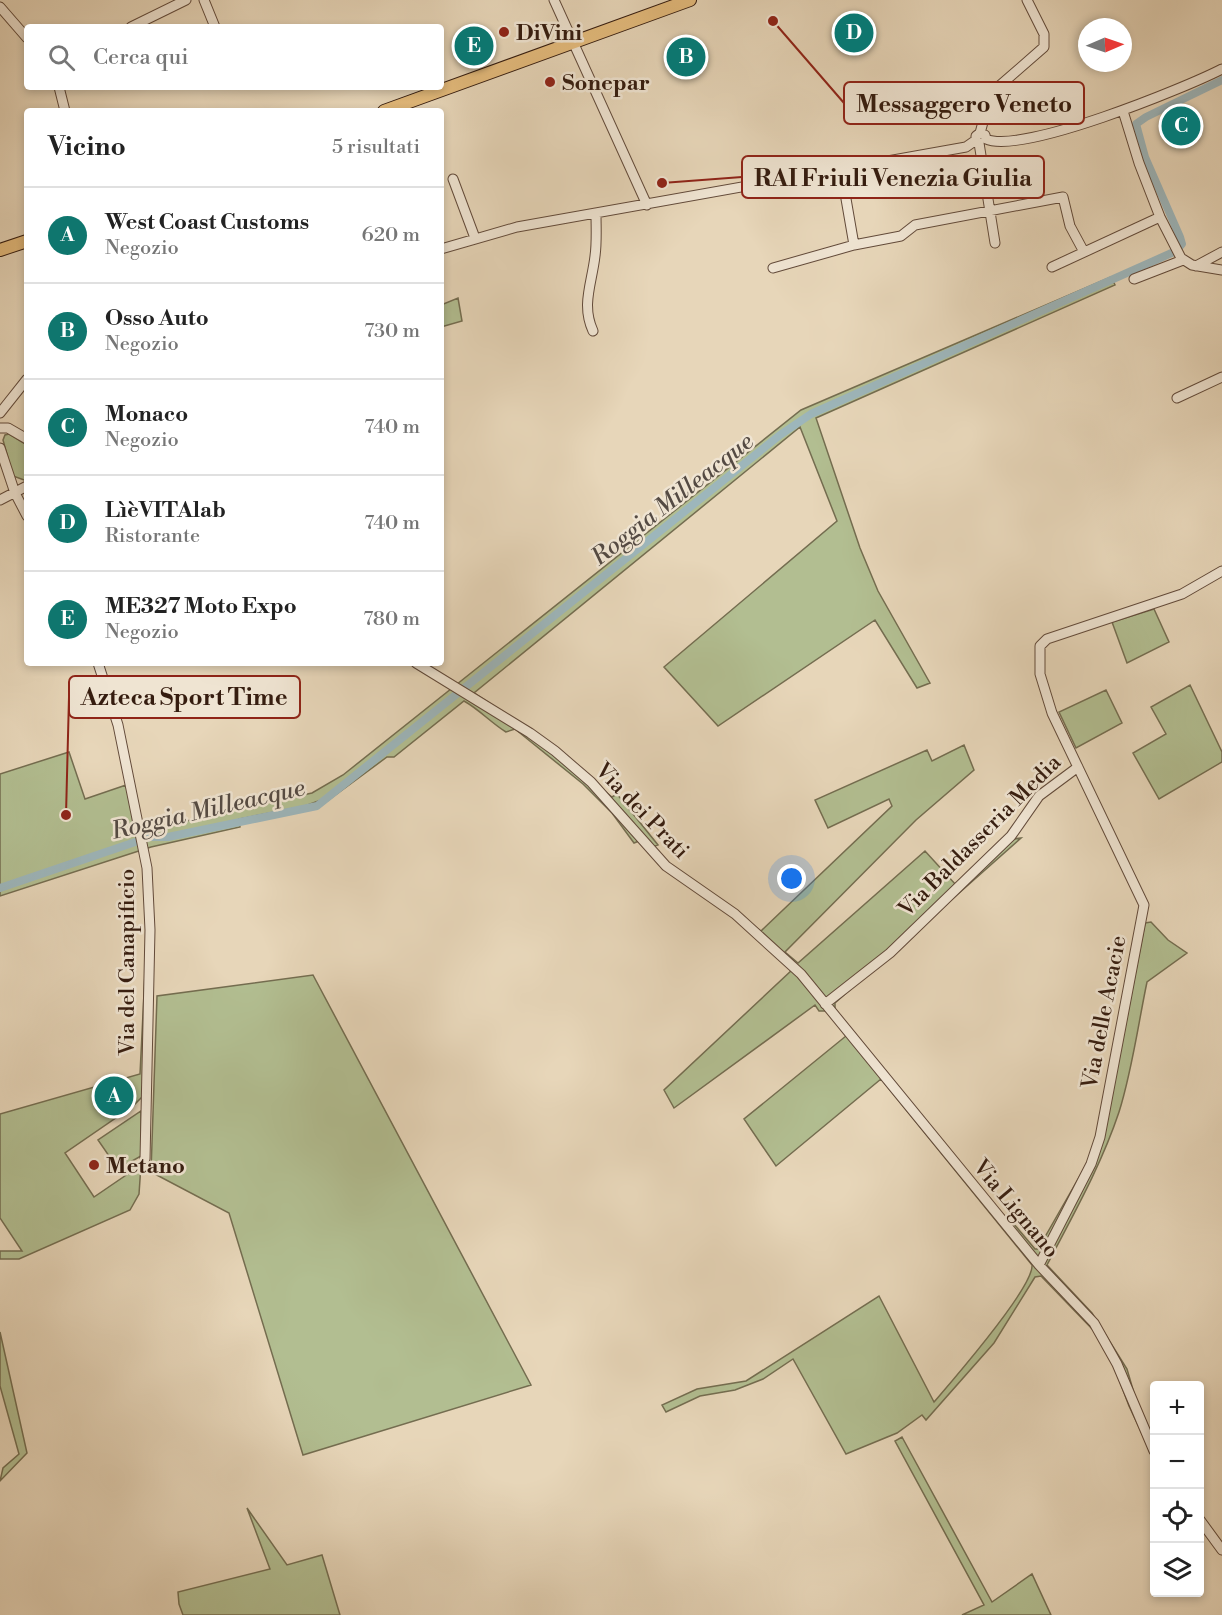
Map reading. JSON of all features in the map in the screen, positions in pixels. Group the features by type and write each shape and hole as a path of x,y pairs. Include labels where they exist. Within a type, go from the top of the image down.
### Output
{"main road":[{"path":"444,89 690,0"},
{"path":"392,108 442,90"},
{"path":"0,250 24,242"}],"street":[{"path":"137,24 186,0"},
{"path":"204,0 214,24"},
{"path":"554,0 647,205"},
{"path":"995,243 980,139 988,104 998,88 1044,47 1044,34 1026,0"},
{"path":"0,7 24,35"},
{"path":"444,248 518,227 966,147 980,139 994,142 1013,140 1123,111 1222,69"},
{"path":"59,90 64,108"},
{"path":"1123,111 1139,164 1160,217 1179,253 1196,266 1222,270"},
{"path":"841,170 854,245"},
{"path":"453,179 475,238"},
{"path":"773,268 854,245 901,236 915,225 1063,197 1070,226 1084,252"},
{"path":"593,332 586,304 595,257 596,213"},
{"path":"1052,267 1160,217"},
{"path":"1196,266 1222,252"},
{"path":"1134,279 1179,253"},
{"path":"1177,398 1222,377"},
{"path":"0,413 24,383"},
{"path":"0,428 8,428 24,438"},
{"path":"0,448 15,492 24,510"},
{"path":"0,500 24,488"},
{"name":"Via Baldasseria Media","path":"825,1004 890,953 1011,836 1040,796 1078,767 1047,701 1039,664 1041,643 1182,594 1222,571"},
{"name":"Via del Canapificio","path":"99,666 118,725 143,844 150,930 145,1159"},
{"name":"Via dei Prati","path":"421,666 530,733 591,782 666,866 735,914 801,974 825,1004"},
{"name":"Via delle Acacie","path":"1039,1265 1091,1164 1098,1143 1144,909 1078,767"},
{"name":"Via Lignano","path":"825,1004 1039,1265 1094,1323 1116,1364 1150,1440"},
{"path":"1204,1525 1222,1550"}],"green space":[{"path":"1111,277 1115,285 816,418 860,548 878,591 930,683 917,688 875,620 718,726 664,667 837,521 800,427 474,693 518,722 612,797 617,794 658,845 652,847 669,865 761,931 892,806 889,799 828,828 815,800 927,750 932,761 964,745 974,770 916,820 785,952 798,963 925,851 956,885 1005,840 1021,838 835,1003 835,1009 1003,1215 1008,1217 1035,1249 1038,1249 1105,1132 1145,923 1151,922 1168,940 1187,953 1147,982 1124,1096 1112,1132 1095,1171 1047,1265 1092,1313 1127,1369 1136,1400 1150,1432 1150,1451 1129,1406 1114,1366 1096,1333 1041,1276 1035,1277 994,1343 926,1420 922,1415 897,1433 846,1454 793,1359 763,1379 735,1390 700,1396 666,1412 662,1405 697,1389 746,1381 879,1296 934,1402 1007,1312 1020,1293 1032,1265 881,1079 776,1166 744,1119 846,1036 827,1011 819,1011 815,1005 674,1108 664,1090 793,969 729,912 661,866 639,841 634,843 612,813 583,784 515,729 506,732 464,701 394,757 387,757 323,804 321,800 305,806 239,819 240,827 151,847 0,896 0,774 69,752 85,799 126,785 136,832 312,793 343,775 801,410"},
{"path":"458,298 462,321 444,326 444,304"},
{"path":"9,434 24,443 24,480 13,476 3,440 5,435"},
{"path":"1154,609 1169,642 1127,663 1112,622"},
{"path":"1190,685 1222,752 1222,762 1159,799 1133,753 1166,734 1151,707"},
{"path":"1106,690 1122,723 1076,748 1059,712"},
{"path":"146,953 143,1096 130,1109 115,1088 106,1094 120,1115 65,1153 94,1197 141,1165 139,1194 130,1210 19,1259 0,1259 0,1251 22,1251 0,1218 0,1114 140,1074"},
{"path":"313,975 531,1385 303,1455 229,1213 151,1172 157,996"},
{"path":"141,1111 141,1156 118,1169 98,1140"},
{"path":"0,1332 27,1453 0,1481 3,1468 19,1454 0,1386"},
{"path":"902,1437 992,1602 1032,1574 1051,1615 962,1615 984,1605 895,1441"},
{"path":"247,1508 287,1565 322,1555 340,1615 183,1615 178,1592 270,1569"}],"waterway":[{"name":"Roggia Milleacque","path":"0,888 150,837 168,837 317,806 780,435 811,414 1176,251 1182,244 1180,237 1145,157 1136,124 1222,80"}],"place":[{"name":"Messaggero Veneto","path":"773,21"},
{"name":"DiVini","path":"504,32"},
{"name":"LìèVITAlab","path":"854,33"},
{"name":"ME327 Moto Expo","path":"474,46"},
{"name":"Osso Auto","path":"686,57"},
{"name":"Sonepar","path":"550,82"},
{"name":"Monaco","path":"1181,126"},
{"name":"RAI Friuli Venezia Giulia","path":"662,183"},
{"name":"Azteca Sport Time","path":"66,815"},
{"name":"West Coast Customs","path":"114,1096"},
{"name":"Metano","path":"94,1165"}]}
